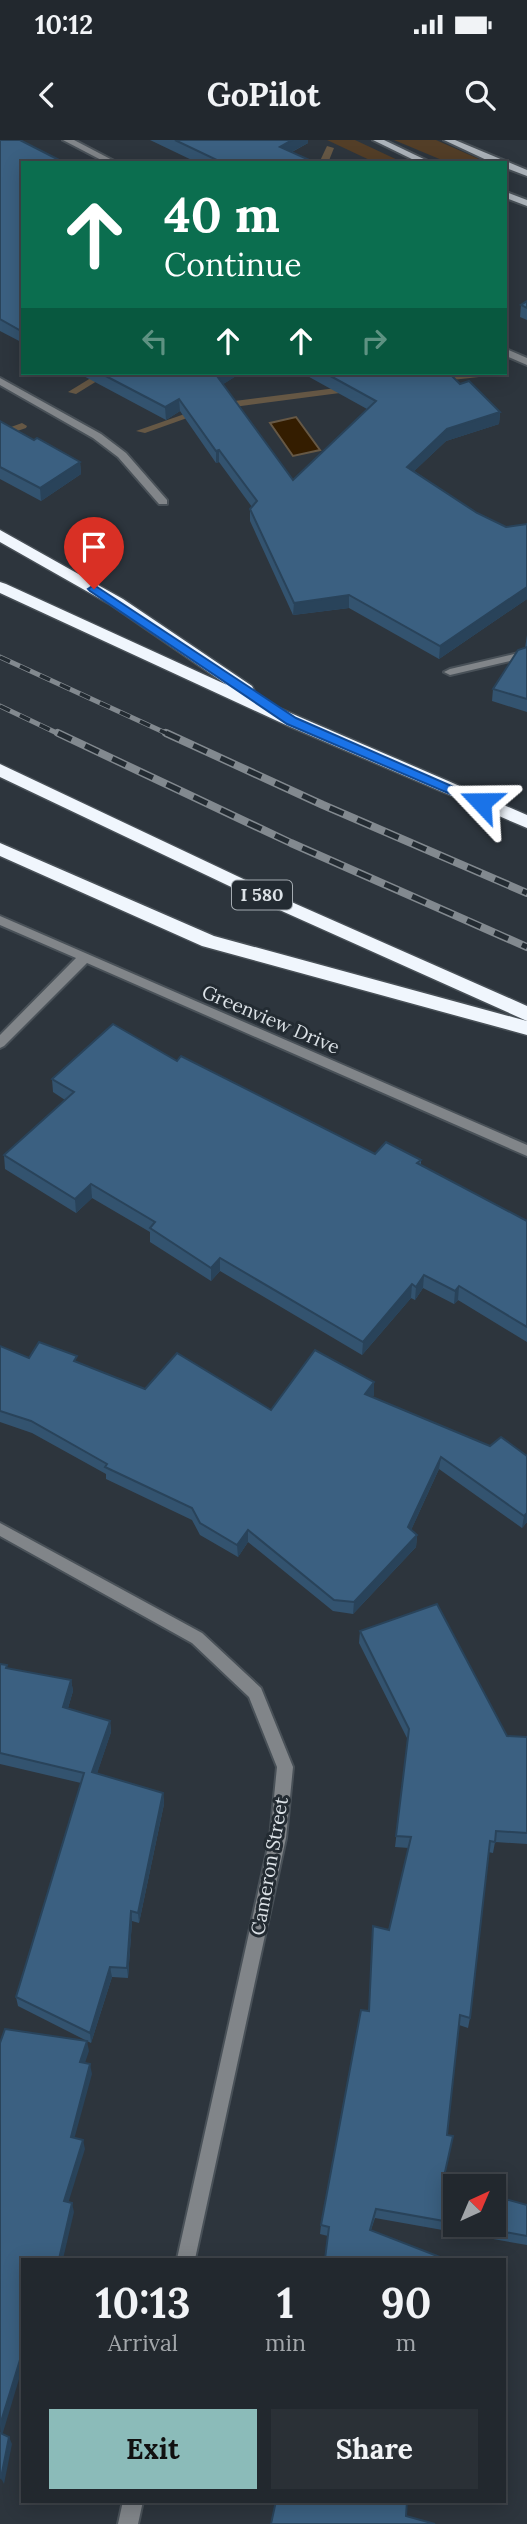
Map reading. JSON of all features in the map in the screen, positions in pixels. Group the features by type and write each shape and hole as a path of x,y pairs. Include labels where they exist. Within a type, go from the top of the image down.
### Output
{"highway":[{"path":"0,535 117,602 292,721"},
{"path":"0,587 292,721 527,822"},
{"name":"I 580","path":"0,770 290,908 527,1014"},
{"path":"0,849 208,941 527,1028"}],"street":[{"path":"67,140 110,161"},
{"path":"377,140 424,161"},
{"path":"448,140 496,161"},
{"path":"507,166 527,173"},
{"path":"507,195 527,203"},
{"path":"507,352 527,362"},
{"path":"0,381 97,436 122,455 163,502"},
{"path":"450,672 527,654"},
{"name":"Greenview Drive","path":"0,920 83,959 527,1152"},
{"path":"0,1043 83,959"},
{"name":"Cameron Street","path":"0,1529 197,1638 255,1693 285,1767 278,1838 186,2258"},
{"path":"128,2524 133,2503"}],"shaded area":[{"path":"327,140 355,140 400,161 372,161"},
{"path":"394,140 436,140 483,161 444,161"},
{"path":"296,417 320,450 293,456 270,423"}],"building":[{"path":"0,140 20,140 61,161 21,161 21,331 0,319"},
{"path":"175,140 292,140 280,147 312,161 219,161"},
{"path":"104,375 218,375 293,480 376,401 329,375 451,375 460,384 469,381 500,412 447,429 407,467 477,513 506,527 527,524 527,587 440,646 349,595 294,603 250,509 257,501 219,450 216,451 179,399 165,407"},
{"path":"0,421 80,462 40,488 0,467"},
{"path":"527,647 527,699 493,689 518,650"},
{"path":"113,1024 177,1061 181,1056 375,1154 386,1142 421,1160 417,1163 527,1221 527,1327 459,1286 455,1291 424,1275 416,1287 412,1284 363,1342 220,1258 211,1268 150,1228 155,1222 91,1184 75,1199 4,1155 74,1092 52,1079"},
{"path":"39,1342 77,1356 74,1361 145,1389 177,1353 271,1410 315,1350 374,1382 365,1394 490,1446 501,1437 527,1456 527,1513 524,1516 441,1457 408,1527 417,1535 354,1602 334,1600 248,1530 237,1545 200,1523 192,1508 105,1467 107,1464 31,1421 0,1411 0,1346 29,1358"},
{"path":"437,1604 507,1736 527,1737 527,1833 496,1831 495,1842 490,1841 470,2018 460,2015 447,2135 453,2136 443,2174 443,2221 376,2209 370,2230 442,2258 325,2258 329,2227 321,2225 361,2010 369,2011 373,1926 389,1930 411,1837 396,1836 409,1729 360,1631"},
{"path":"0,1664 7,1665 6,1668 71,1680 63,1707 110,1721 92,1772 163,1793 138,1913 131,1911 127,1968 110,1967 90,2033 16,1997 84,1773 0,1753"},
{"path":"5,2029 87,2041 80,2062 90,2064 71,2137 83,2140 64,2201 72,2203 59,2258 21,2258 21,2357 0,2425 0,2043"},
{"path":"506,2199 527,2205 527,2236 506,2232"},
{"path":"0,2433 9,2437 1,2478 0,2477"},
{"path":"276,2503 407,2503 406,2516 435,2524 271,2524"}],"waterway":[{"path":"324,161 330,148"},
{"path":"73,392 102,375"},
{"path":"434,379 470,375"},
{"path":"219,406 352,389"},
{"path":"141,431 199,412"},
{"path":"0,434 22,426"}],"railway":[{"path":"0,657 170,735"},
{"path":"0,706 61,735"},
{"path":"58,733 291,843 527,947"},
{"path":"166,733 323,805 527,893"}],"route":[{"path":"94,589 292,721 481,802"}]}
